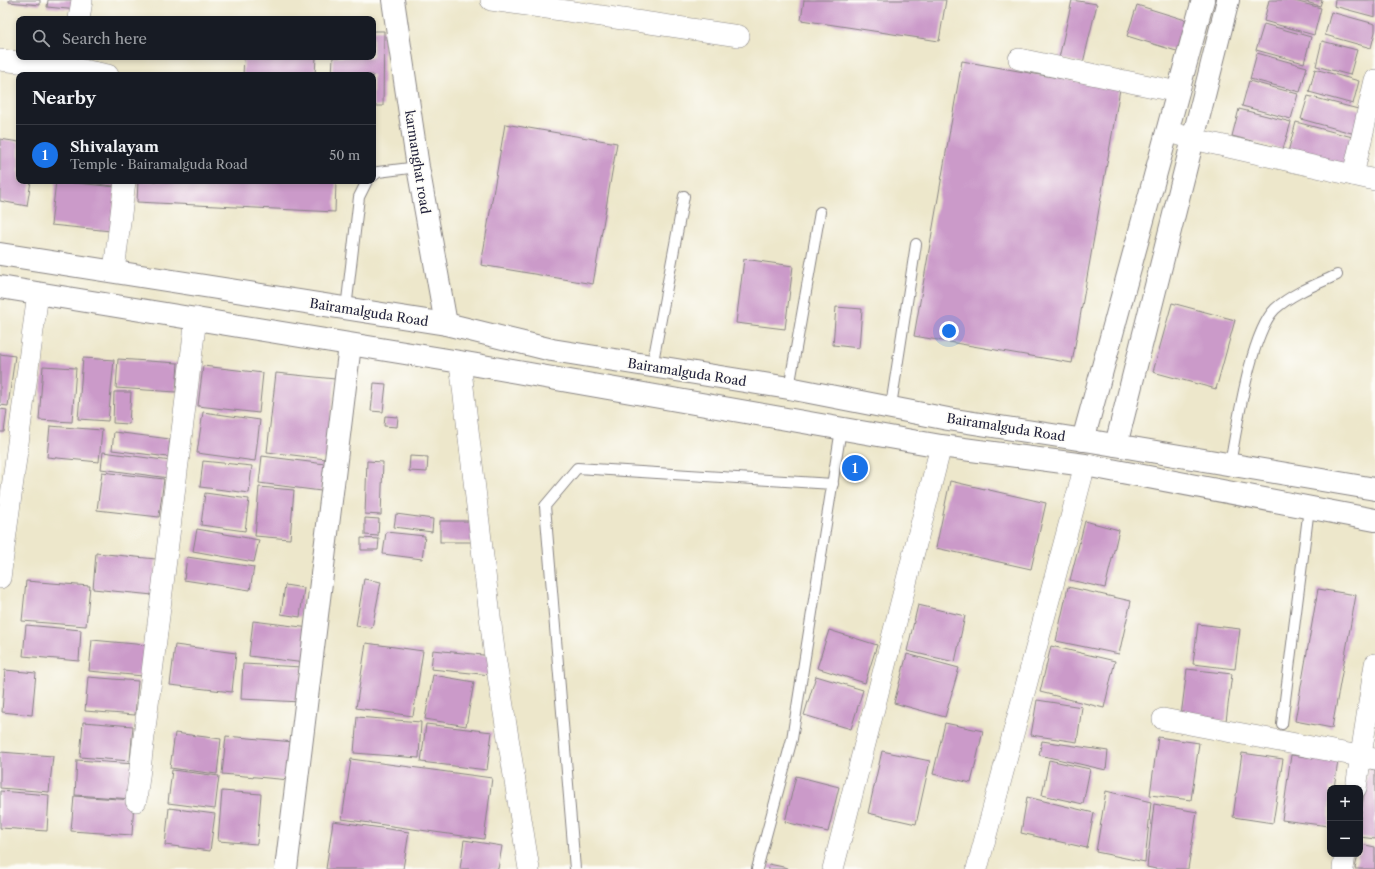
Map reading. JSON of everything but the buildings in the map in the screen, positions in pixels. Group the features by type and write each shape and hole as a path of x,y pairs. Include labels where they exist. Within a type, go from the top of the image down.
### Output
{"main road":[{"name":"karmanghat road","path":"393,0 418,167 446,324"},
{"path":"1083,440 1203,0"},
{"path":"1116,445 1228,0"},
{"name":"Bairamalguda Road","path":"0,254 446,324 552,350 797,389 891,406 948,419 1116,445 1375,489"},
{"name":"Bairamalguda Road","path":"0,287 460,362 941,446 1085,465 1375,520"},
{"path":"286,869 350,345"},
{"path":"797,389 800,421"}],"street":[{"path":"79,16 82,0"},
{"path":"491,0 739,36"},
{"path":"1019,59 1178,92"},
{"path":"0,60 74,63 100,72"},
{"path":"1352,175 1375,80"},
{"path":"1167,131 1193,139 1375,180"},
{"path":"114,271 125,184"},
{"path":"0,578 38,293"},
{"path":"136,801 196,318"},
{"path":"460,362 494,650 529,869"},
{"path":"833,869 941,446"},
{"path":"977,869 1085,465"},
{"path":"1357,785 1368,758 1375,664"},
{"path":"1163,719 1368,758"},
{"path":"1343,869 1345,857"}],"lane":[{"path":"376,174 378,172 418,167"},
{"path":"346,309 359,197 366,184"},
{"path":"652,367 684,196"},
{"path":"797,389 820,212"},
{"path":"891,406 916,244"},
{"path":"1230,464 1242,397 1258,341 1264,326 1274,310 1294,294 1337,275"},
{"path":"757,869 792,739 841,429"},
{"path":"575,869 545,506 577,468 832,484"},
{"path":"1282,724 1309,508"}],"place":[{"name":"Shivalayam","path":"855,468"}]}
